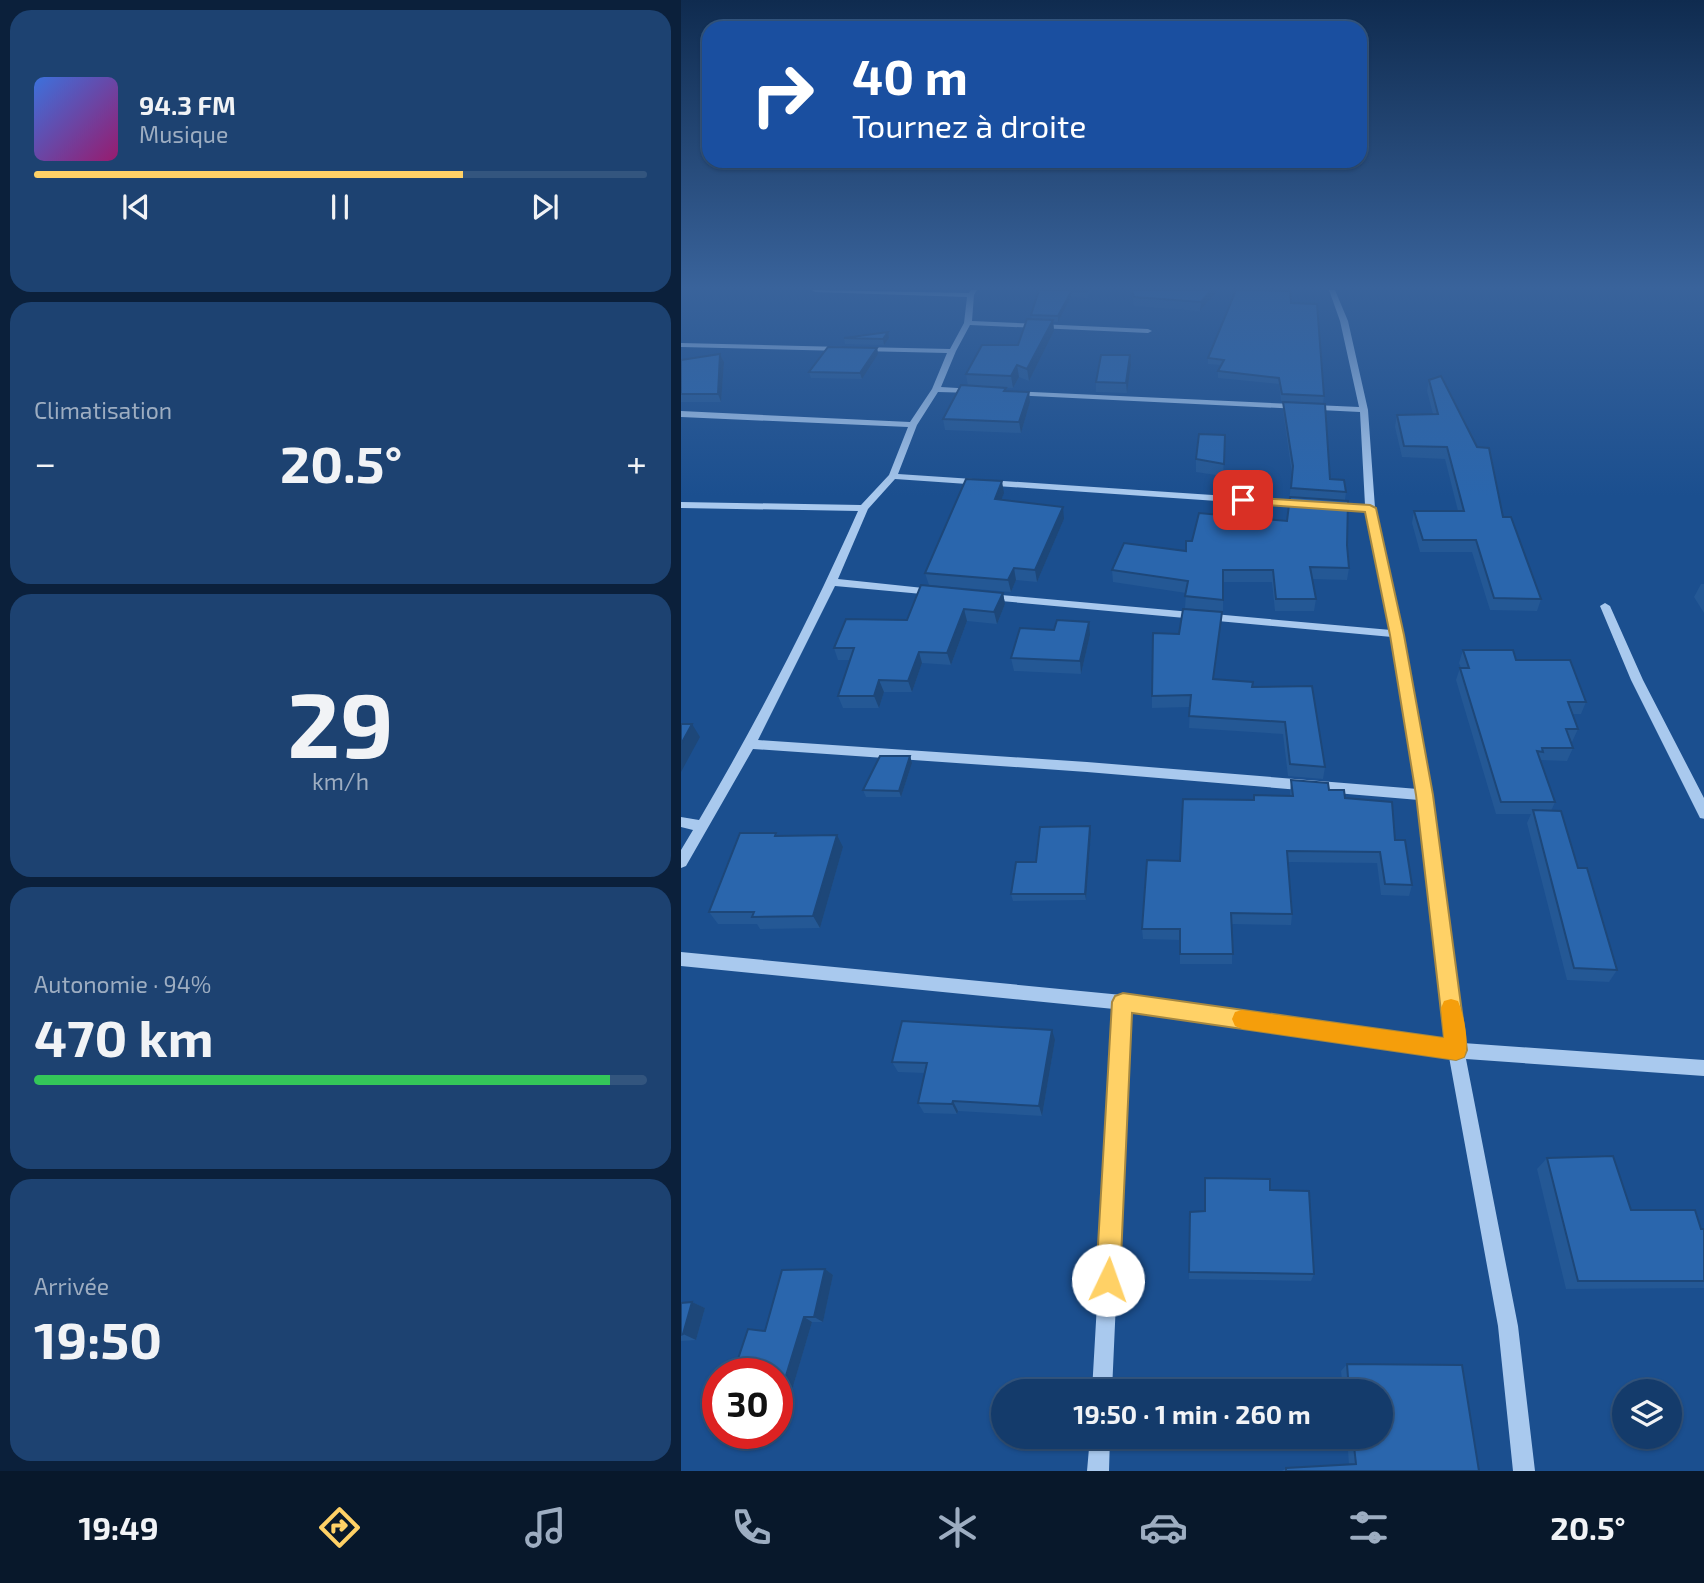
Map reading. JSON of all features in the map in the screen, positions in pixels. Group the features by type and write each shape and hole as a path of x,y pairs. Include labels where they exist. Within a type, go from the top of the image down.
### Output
{"street":[{"path":"681,862 750,744 832,582 864,508 893,476 913,425 936,389 949,359"},
{"path":"1352,359 1364,410 1370,508 1397,635 1425,795 1456,1050 1508,1326 1525,1471"},
{"path":"936,389 991,392"},
{"path":"1005,393 1364,410"},
{"path":"681,414 913,425"},
{"path":"893,476 1370,508"},
{"path":"681,505 864,508"},
{"path":"832,582 939,592"},
{"path":"979,596 1397,635"},
{"path":"1605,606 1637,680 1704,814"},
{"path":"750,744 1073,766 1425,795"},
{"path":"681,822 703,826"},
{"path":"681,959 1123,1002 1456,1050 1704,1068"},
{"path":"1103,1379 1123,1002"},
{"path":"1098,1471 1099,1449"}],"building":[{"path":"720,359 718,394 681,394 681,360"},
{"path":"819,359 870,359 860,373 809,372"},
{"path":"974,359 1032,359 1027,369 1017,365 1011,376 966,374"},
{"path":"1100,359 1129,359 1126,383 1096,382"},
{"path":"1213,359 1321,359 1324,396 1282,394 1279,378 1218,371 1224,360"},
{"path":"1441,376 1477,447 1489,448 1503,517 1511,517 1541,599 1494,598 1476,540 1423,540 1414,511 1464,511 1447,447 1404,446 1397,415 1438,414 1429,380"},
{"path":"961,385 1029,392 1019,422 943,419"},
{"path":"1283,402 1325,404 1330,479 1344,480 1346,492 1291,488 1293,466"},
{"path":"1199,434 1225,435 1224,464 1196,459"},
{"path":"966,479 1002,481 995,499 1063,507 1035,570 1014,568 1008,580 925,573"},
{"path":"1290,497 1348,501 1349,568 1310,567 1316,599 1276,599 1273,570 1223,570 1223,600 1185,596 1188,581 1112,570 1124,543 1186,551 1186,541 1192,541 1199,513 1287,521"},
{"path":"921,585 1003,593 994,612 964,609 947,653 919,652 908,681 879,680 874,696 838,696 854,648 834,648 846,619 907,620"},
{"path":"1183,609 1222,612 1213,679 1253,682 1252,687 1312,686 1325,767 1290,764 1285,722 1189,716 1191,695 1152,696 1153,633 1179,634"},
{"path":"1057,620 1089,622 1080,661 1011,658 1020,628 1054,630"},
{"path":"1463,650 1513,650 1516,660 1570,660 1586,702 1568,702 1578,729 1566,729 1573,748 1542,748 1543,752 1537,751 1555,802 1501,802 1460,668 1469,668"},
{"path":"681,724 692,724 681,744"},
{"path":"880,756 910,756 899,791 863,790"},
{"path":"1291,780 1328,783 1329,790 1344,790 1345,798 1392,802 1395,840 1405,840 1412,885 1385,884 1380,852 1287,851 1292,914 1231,913 1233,954 1180,954 1180,929 1142,929 1147,860 1180,861 1183,799 1254,800 1254,795 1293,796"},
{"path":"1533,810 1561,811 1578,868 1587,868 1617,970 1574,968"},
{"path":"1090,826 1085,894 1011,894 1016,862 1036,862 1040,827"},
{"path":"740,833 776,833 775,836 837,835 813,916 752,917 754,912 709,912"},
{"path":"902,1021 1052,1030 1039,1106 953,1101 952,1104 918,1103 927,1063 892,1062"},
{"path":"1613,1156 1631,1210 1695,1210 1701,1229 1704,1229 1704,1281 1578,1281 1547,1158"},
{"path":"1205,1178 1270,1179 1270,1190 1309,1191 1314,1274 1189,1272 1190,1212 1205,1211"},
{"path":"825,1269 814,1317 804,1317 791,1358 738,1358 748,1329 765,1331 782,1270"},
{"path":"692,1302 683,1334 681,1335 681,1303"},
{"path":"1347,1364 1462,1365 1479,1471 1286,1471 1286,1468 1356,1464 1354,1449 1393,1449 1393,1379 1348,1379"}],"slow traffic":[{"path":"1242,1019 1456,1050 1451,1008"}],"route":[{"path":"1108,1280 1123,1002 1456,1050 1425,795 1397,635 1370,508 1243,500"}]}
